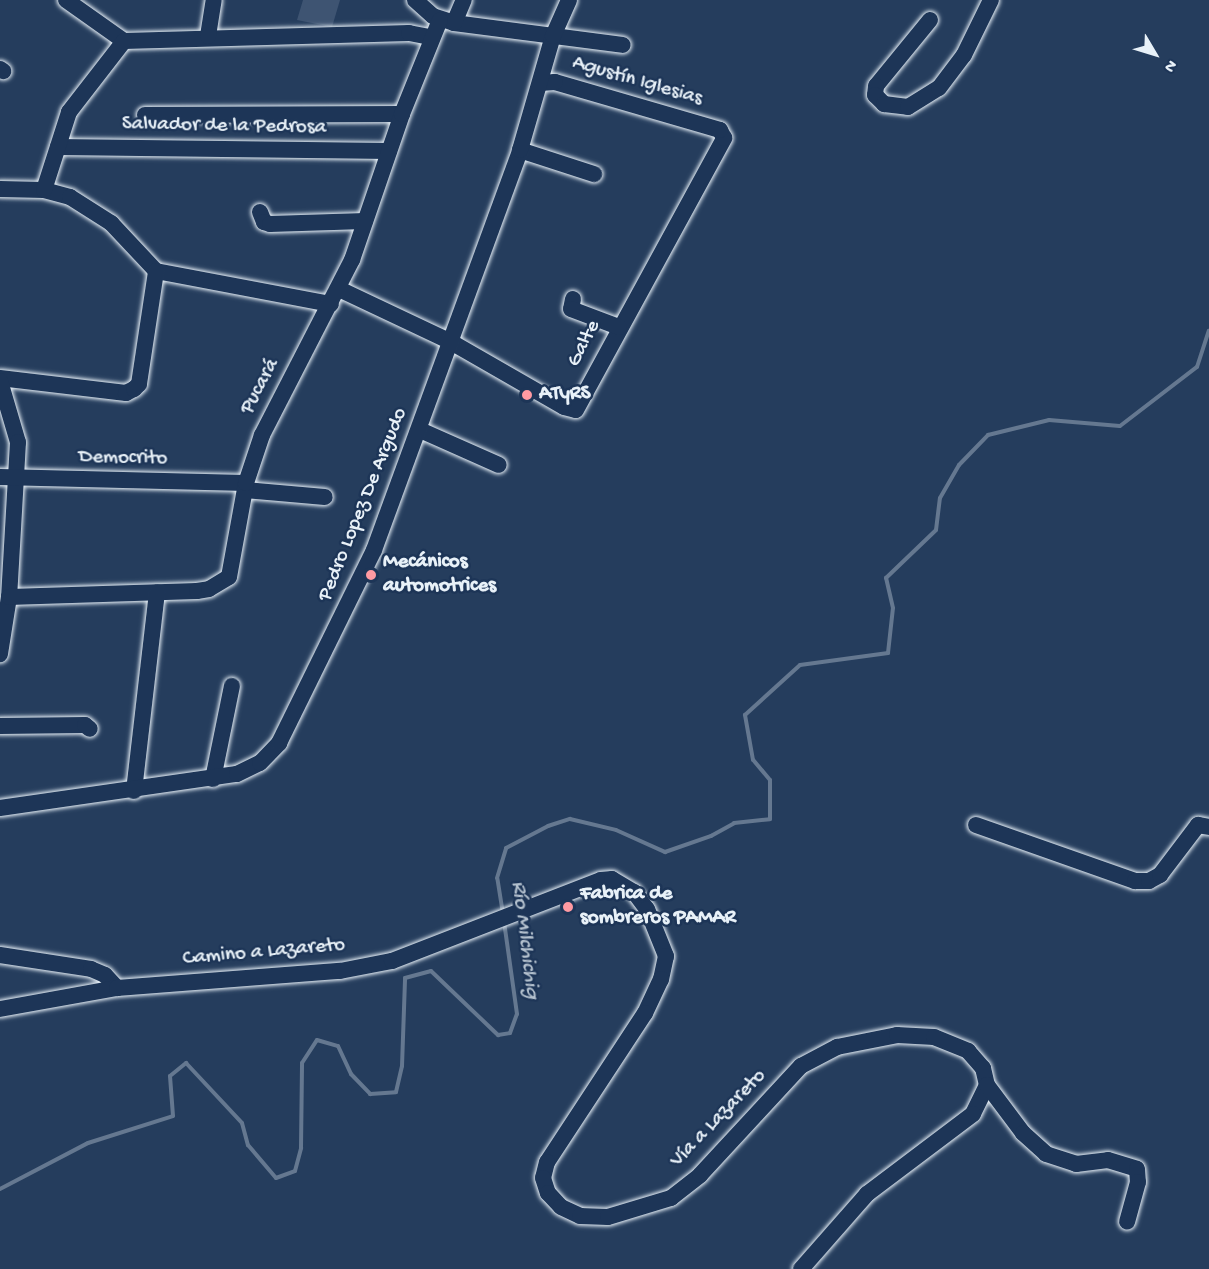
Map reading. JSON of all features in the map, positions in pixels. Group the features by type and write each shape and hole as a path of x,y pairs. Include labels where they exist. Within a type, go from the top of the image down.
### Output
{"street":[{"path":"66,0 124,41 208,36 410,33 430,37"},
{"path":"208,36 214,0"},
{"path":"415,0 447,22 622,45"},
{"name":"Pucará","path":"9,597 209,589 229,577 246,486 262,435 339,289 430,37 447,22 464,0"},
{"name":"Pedro Lopez De Argudo","path":"0,808 213,779 253,768 279,743 374,550 420,430 520,150 553,36 569,0"},
{"path":"930,20 876,86 875,95 884,104 908,108 939,88 964,55 991,0"},
{"path":"44,190 69,112 79,95 124,41"},
{"name":"Agustín Iglesias","path":"540,83 555,82 720,130"},
{"path":"145,115 402,114"},
{"name":"Galte","path":"339,289 451,342 572,411 719,151 724,138 720,130"},
{"name":"Salvador de la Pedrosa","path":"58,147 389,151"},
{"path":"520,150 594,174"},
{"path":"0,189 44,190 70,197 111,224 156,271 331,304"},
{"path":"260,212 264,222 270,224 365,222"},
{"path":"0,654 9,597 18,480 18,442 0,380 126,393 134,389 139,384 156,271"},
{"path":"573,299 571,309 619,327"},
{"path":"420,430 500,465"},
{"name":"Democrito","path":"0,477 18,480 246,486 326,497"},
{"path":"134,791 157,592"},
{"path":"213,779 232,686"},
{"path":"0,726 85,725 90,729"},
{"path":"976,825 1135,881 1149,881 1160,875 1198,825 1209,827"},
{"name":"Vía a Lazareto","path":"524,910 601,880 612,879 634,892 647,909 664,948 661,979 645,1013 547,1162 543,1178 548,1193 561,1207 580,1216 608,1217 671,1198 700,1175 801,1066 837,1047 897,1035 934,1037 978,1058 987,1085"},
{"name":"Camino a Lazareto","path":"0,1009 117,988 340,971 392,961 524,910"},
{"path":"0,955 91,969 105,975 117,988"},
{"path":"801,1269 867,1194 973,1114 987,1085 1023,1133 1046,1154 1076,1164 1108,1160 1137,1169 1136,1196 1127,1222"}],"shaded area":[{"path":"303,0 340,0 332,27 297,20"}],"waterway":[{"name":"Río Milchichig","path":"503,914 497,878 506,848 548,826 570,819 616,830 665,852 711,836 734,823 770,819 770,780 753,760 745,715 800,665 888,653 893,608 886,578 936,530 940,498 959,465 988,435 1049,420 1120,426 1197,367 1209,331"},
{"name":"Río Milchichig","path":"0,1189 88,1143 173,1116 170,1076 186,1063 242,1123 248,1145 276,1178 295,1171 301,1148 302,1063 317,1040 338,1046 351,1074 370,1094 396,1092 402,1066 405,978 431,971 498,1035 510,1033 517,1014 504,922"}],"place":[{"name":"ATyRS","path":"527,395"},
{"name":"Mecánicos automotrices","path":"371,575"},
{"name":"Fabrica de sombreros PAMAR","path":"568,907"}]}
